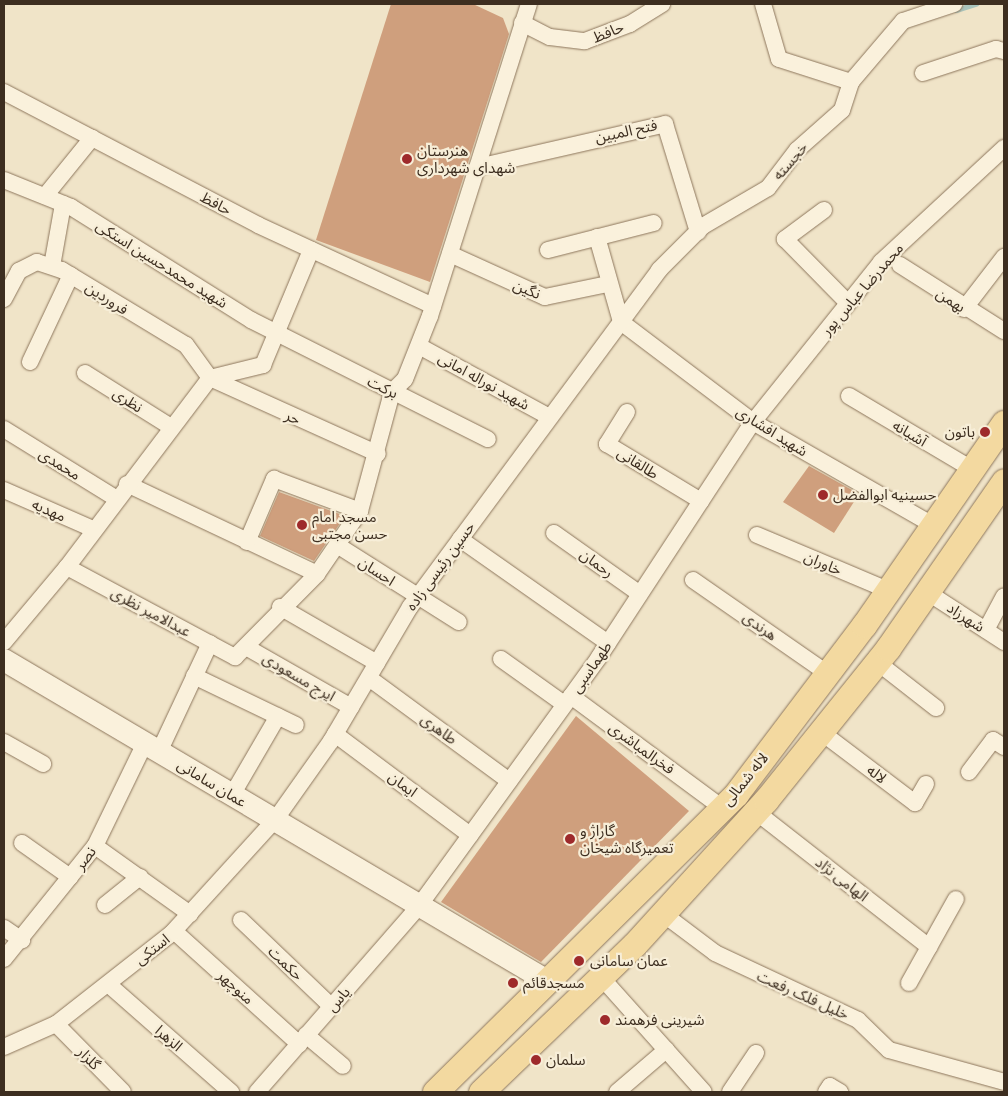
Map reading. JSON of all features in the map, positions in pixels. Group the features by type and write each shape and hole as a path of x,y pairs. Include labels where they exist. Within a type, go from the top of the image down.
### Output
{"main road":[{"name":"لاله شمالی","path":"435,1092 549,982 736,794 871,615 1004,423"},
{"name":"لاله شمالی","path":"490,1089 601,977 755,812 896,637 1004,481"},
{"path":"871,615 896,637"}],"street":[{"path":"241,652 280,607 317,574 360,511 378,454 392,392 405,379 433,306 529,4"},
{"name":"حافظ","path":"522,23 550,37 585,42 630,24 662,4"},
{"path":"763,4 779,59 851,82"},
{"name":"خجسته","path":"621,322 659,270 698,232 768,188 797,150 842,110 851,82 903,21 954,4"},
{"path":"923,73 996,49 1004,50"},
{"name":"حافظ","path":"4,92 311,250 433,306"},
{"name":"فتح المبین","path":"478,167 665,124 698,232"},
{"path":"45,196 92,138"},
{"name":"محمدرضا عباس پور","path":"753,422 881,262 1004,148"},
{"name":"شهید محمدحسین استکی","path":"4,180 63,204 252,320 278,331"},
{"path":"52,266 63,204"},
{"path":"824,210 785,239 848,303"},
{"path":"548,250 654,223"},
{"path":"597,237 608,284 621,322"},
{"path":"4,642 67,568 127,484 210,378 263,365 311,250"},
{"name":"نگین","path":"450,254 545,297 608,284"},
{"path":"964,309 1004,257"},
{"name":"فروردین","path":"4,299 19,270 37,262 52,266 71,275 186,345 210,378"},
{"name":"بهمن","path":"900,265 964,309 1004,331"},
{"path":"30,362 71,275"},
{"name":"حسین رئیسی زاده","path":"275,820 336,734 418,597 549,417 621,322"},
{"name":"شهید افشاری","path":"621,322 753,422 933,525"},
{"name":"برکت","path":"278,331 392,392 488,439"},
{"name":"شهید نوراله امانی","path":"418,346 549,417"},
{"name":"نظری","path":"85,373 171,427"},
{"name":"حر","path":"210,378 378,454"},
{"name":"آشیانه","path":"848,396 972,470"},
{"name":"طالقانی","path":"627,412 607,444 701,501"},
{"name":"طهماسبی","path":"419,906 608,643 753,422"},
{"name":"محمدی","path":"4,429 117,499"},
{"path":"246,542 274,479 360,511"},
{"path":"127,484 317,574"},
{"name":"مهدیه","path":"4,490 95,530"},
{"name":"رحمان","path":"554,533 640,594"},
{"name":"خاوران","path":"757,535 888,590"},
{"path":"460,539 608,643"},
{"name":"احسان","path":"337,545 459,622"},
{"name":"عبدالامیر نظری","path":"67,568 210,643 241,652"},
{"name":"هرندی","path":"693,580 827,673"},
{"name":"شهرزاد","path":"927,592 1004,642"},
{"path":"986,630 1004,596"},
{"name":"طاهری","path":"280,607 373,671 509,781"},
{"name":"نصر","path":"4,959 22,940 95,846 194,676 210,643"},
{"name":"ایرج مسعودی","path":"241,652 351,707"},
{"name":"فخرالمباشری","path":"500,658 568,700 713,801"},
{"name":"عمان سامانی","path":"4,660 549,982"},
{"path":"877,662 936,708"},
{"path":"194,676 296,725"},
{"path":"232,795 278,716"},
{"name":"لاله","path":"821,732 915,803 926,784"},
{"name":"ایمان","path":"336,734 470,835"},
{"path":"969,772 993,740 1004,747"},
{"path":"4,742 43,764"},
{"name":"الهامی نژاد","path":"755,812 929,947"},
{"name":"استکی","path":"4,1047 56,1024 174,931 275,820"},
{"path":"22,843 70,877"},
{"path":"95,846 190,914"},
{"path":"105,906 140,877"},
{"path":"909,983 956,899"},
{"name":"یاس","path":"256,1092 419,906"},
{"name":"خلیل فلک رفعت","path":"662,913 715,953 858,1020 889,1050 1004,1082"},
{"name":"حکمت","path":"241,920 331,1006"},
{"path":"4,928 22,940"},
{"name":"منوچهر","path":"174,931 302,1040 343,1066"},
{"path":"601,977 704,1092"},
{"name":"الزهرا","path":"108,984 231,1092"},
{"name":"گلزار","path":"56,1024 123,1092"},
{"path":"617,1092 666,1050"},
{"path":"730,1092 756,1053"},
{"path":"826,1092 830,1086 840,1092"}],"building":[{"name":"هنرستان شهدای شهرداری","path":"391,4 473,4 503,18 509,34 430,282 316,240"},
{"name":"حسینیه ابوالفضل","path":"809,466 859,494 834,533 783,502"},
{"name":"مسجد امام حسن مجتبی","path":"279,492 345,516 314,561 260,536"},
{"name":"گاراژ و تعمیرگاه شیخان","path":"576,716 689,811 541,962 441,902"}],"waterway":[{"path":"956,10 976,4"}],"place":[{"name":"هنرستان شهدای شهرداری","path":"407,159"},
{"name":"باتون","path":"985,432"},
{"name":"حسینیه ابوالفضل","path":"823,495"},
{"name":"مسجد امام حسن مجتبی","path":"302,525"},
{"name":"گاراژ و تعمیرگاه شیخان","path":"570,839"},
{"name":"عمان سامانی","path":"579,961"},
{"name":"مسجدقائم","path":"513,983"},
{"name":"شیرینی فرهمند","path":"605,1020"},
{"name":"سلمان","path":"536,1060"}]}
